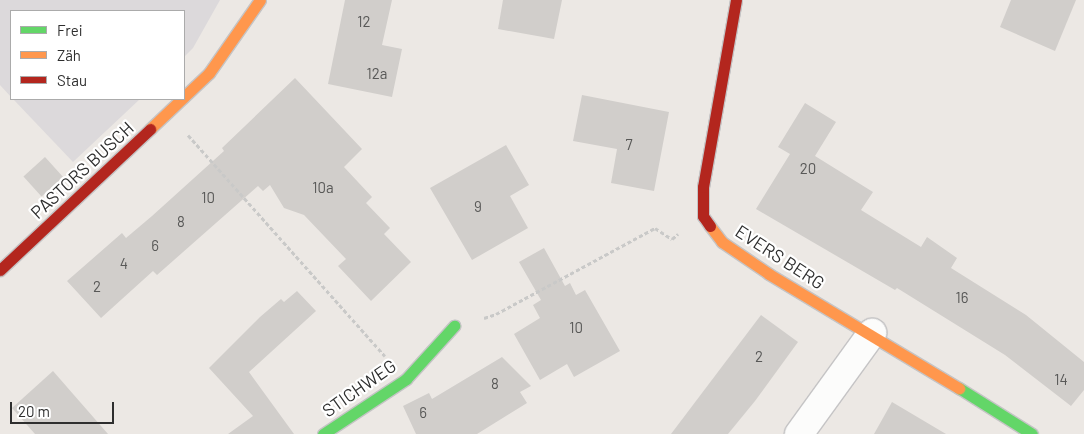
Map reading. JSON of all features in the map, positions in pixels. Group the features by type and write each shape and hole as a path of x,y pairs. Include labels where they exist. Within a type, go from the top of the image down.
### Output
{"street":[{"name":"PASTORS BUSCH","path":"185,98 210,73 260,0"},
{"path":"703,216 703,187 736,0"},
{"name":"PASTORS BUSCH","path":"0,270 183,100"},
{"name":"EVERS BERG","path":"703,216 722,242 769,274 872,334 1032,434"},
{"name":"STICHWEG","path":"323,434 406,379 454,326"},
{"path":"799,434 872,334"}],"path":[{"path":"169,114 406,379"},
{"path":"454,326 496,314 655,228 672,239 703,216"}],"shaded area":[{"path":"0,0 220,0 193,48 185,56 185,10 10,10 10,96 0,85"},
{"path":"14,100 139,100 73,162"}],"building":[{"path":"345,0 392,0 382,45 402,49 392,97 328,84"},
{"path":"503,0 562,0 554,39 498,29"},
{"path":"1011,0 1076,0 1055,51 1000,27"},
{"path":"295,78 362,149 344,167 372,197 366,203 390,228 384,234 411,262 371,301 338,266 346,259 304,215 284,208 270,185 263,191 258,186 157,275 153,271 101,318 67,281 122,233 126,238 152,216 224,151 222,148"},
{"path":"582,95 669,112 654,191 611,183 617,149 573,141"},
{"path":"805,103 836,122 815,156 873,192 861,210 921,247 927,237 957,258 951,268 1026,315 1084,362 1084,390 1071,406 1005,355 897,288 895,290 756,209 790,154 778,147"},
{"path":"506,145 529,185 510,196 528,228 472,260 430,188"},
{"path":"45,157 63,177 42,196 23,176"},
{"path":"544,248 565,286 570,283 576,295 585,290 620,351 574,377 567,364 540,380 514,334 540,318 533,305 541,300 519,262"},
{"path":"297,291 316,311 249,372 294,434 228,434 253,416 209,368 260,317 281,299 284,302"},
{"path":"761,315 798,342 755,401 728,434 671,434"},
{"path":"502,357 531,386 520,392 527,403 477,434 416,434 403,406 429,393 432,399"},
{"path":"53,371 108,434 35,434 12,408"},
{"path":"892,402 946,434 874,434"}],"traffic: fast":[{"path":"323,434 406,379 454,326"},
{"path":"959,388 1032,434"}],"traffic: slow":[{"path":"185,96 209,73 260,0"},
{"path":"150,129 181,100"},
{"path":"710,226 722,242 769,274 959,388"}],"traffic: jam":[{"path":"710,226 703,216 703,187 736,0"},
{"path":"0,270 150,129"}]}
